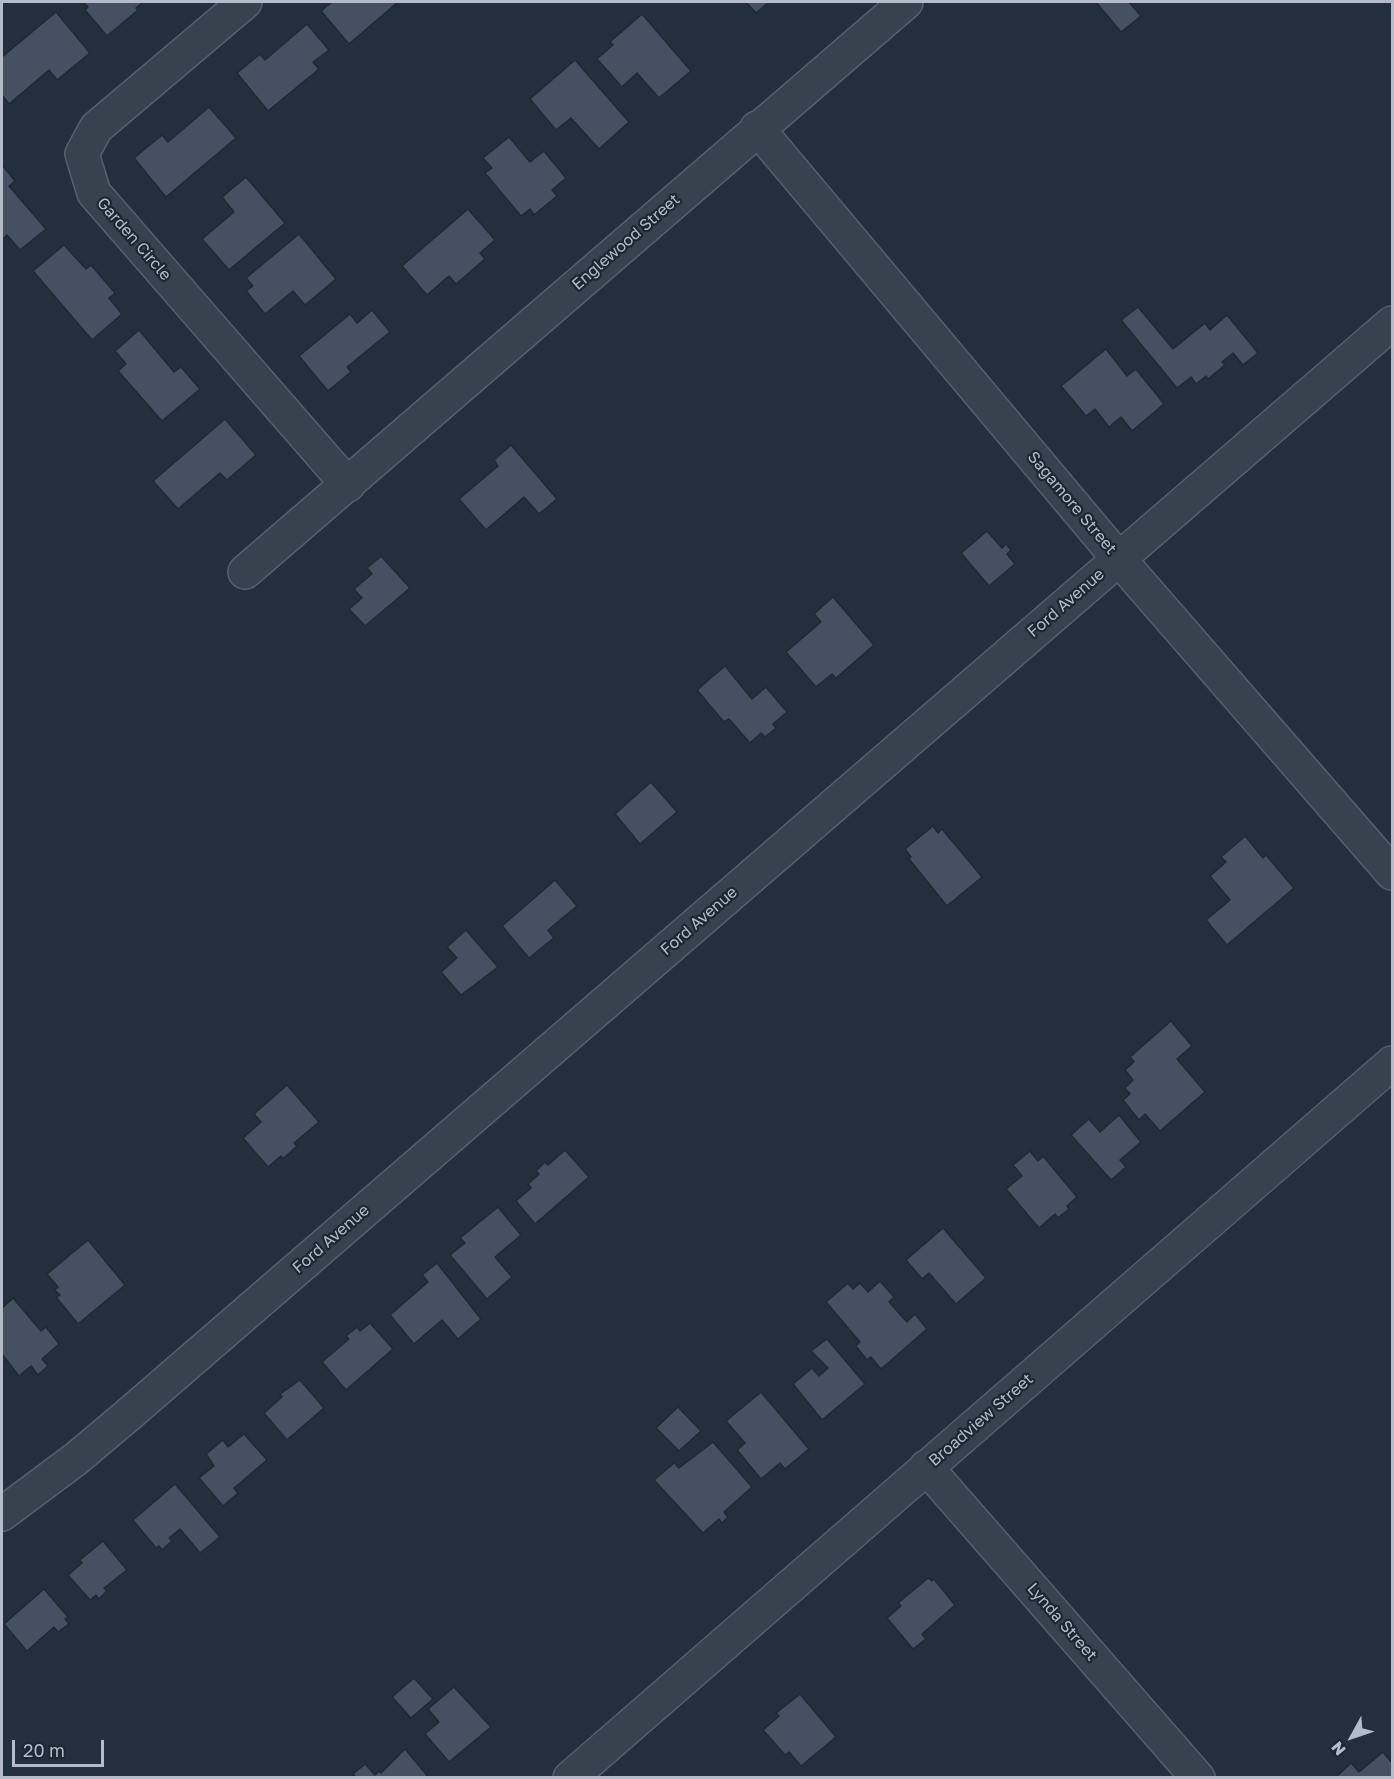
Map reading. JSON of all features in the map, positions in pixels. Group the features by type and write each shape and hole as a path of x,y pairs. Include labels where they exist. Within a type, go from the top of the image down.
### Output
{"street":[{"name":"Garden Circle","path":"245,2 96,128 82,154 94,193 348,485"},
{"name":"Englewood Street","path":"245,573 757,128 906,2"},
{"name":"Sagamore Street","path":"757,128 1118,558 1392,873"},
{"name":"Ford Avenue","path":"2,1514 77,1458 120,1422 1392,323"},
{"name":"Broadview Street","path":"570,1778 1392,1063"},
{"name":"Lynda Street","path":"926,1467 1198,1778"}],"building":[{"path":"83,2 143,2 136,8 138,10 107,36 85,10 88,7"},
{"path":"332,2 398,2 349,44 321,11"},
{"path":"746,2 769,2 756,13"},
{"path":"1096,2 1129,2 1141,16 1121,32"},
{"path":"56,12 90,53 57,80 49,70 9,104 2,95 2,57"},
{"path":"642,14 691,71 659,98 637,73 622,87 597,59 613,45 610,42"},
{"path":"307,24 329,50 313,62 319,69 268,111 237,73 260,54 265,60"},
{"path":"575,60 629,122 599,149 571,118 556,130 530,99"},
{"path":"209,107 236,138 166,197 134,158 162,135 168,142"},
{"path":"509,137 530,162 544,151 566,178 552,190 557,196 534,215 530,209 521,216 485,173 492,168 483,158"},
{"path":"2,165 15,181 9,186 46,229 20,250 7,235 2,240"},
{"path":"246,177 285,223 229,270 202,239 234,212 222,197"},
{"path":"468,209 495,240 480,253 485,259 456,284 449,276 427,295 402,266"},
{"path":"299,234 336,279 305,305 293,291 265,314 246,291 253,286 246,278"},
{"path":"64,245 86,269 91,265 115,293 109,298 122,314 92,340 33,271"},
{"path":"1138,307 1173,349 1205,323 1210,330 1227,315 1258,353 1243,365 1233,353 1222,362 1225,365 1208,379 1206,376 1196,384 1191,377 1177,388 1121,320"},
{"path":"372,310 390,332 347,367 351,372 328,391 299,356 350,314 357,323"},
{"path":"139,330 174,372 181,367 200,389 162,421 118,371 126,364 115,351"},
{"path":"1106,349 1127,376 1136,369 1164,404 1132,431 1121,417 1109,427 1095,409 1086,416 1061,386"},
{"path":"225,419 256,455 227,480 220,473 178,509 153,481"},
{"path":"511,445 557,499 539,514 524,497 486,530 459,499 498,466 494,460"},
{"path":"987,531 1002,548 1006,544 1011,550 1007,554 1015,564 989,586 961,553"},
{"path":"381,556 410,588 365,626 349,609 362,598 354,589 372,574 367,568"},
{"path":"833,597 874,645 836,678 832,674 816,687 786,652 821,622 814,614"},
{"path":"725,666 752,699 766,687 787,712 773,724 776,728 765,737 761,733 750,743 729,719 724,722 697,690"},
{"path":"651,782 677,812 640,844 615,814"},
{"path":"933,826 938,833 942,829 982,877 947,906 909,859 911,857 905,849"},
{"path":"1245,836 1263,858 1266,855 1294,888 1227,945 1206,920 1230,900 1210,876 1226,862 1221,857"},
{"path":"555,880 577,906 548,930 554,938 529,958 502,926"},
{"path":"466,930 498,967 461,995 441,972 457,958 447,947"},
{"path":"1171,1021 1192,1046 1177,1059 1205,1092 1160,1131 1145,1114 1139,1120 1123,1100 1130,1094 1125,1088 1133,1080 1125,1070 1134,1062 1130,1057"},
{"path":"287,1085 319,1122 294,1143 297,1146 283,1159 281,1156 268,1167 243,1138 261,1122 254,1114"},
{"path":"1119,1115 1141,1142 1120,1160 1126,1167 1111,1180 1071,1135 1089,1119 1100,1132"},
{"path":"565,1150 589,1177 535,1224 516,1201 531,1188 528,1184 539,1174 536,1171 545,1162 548,1165"},
{"path":"1030,1151 1038,1161 1043,1156 1077,1197 1067,1206 1069,1209 1058,1218 1055,1214 1039,1228 1006,1189 1022,1176 1013,1165"},
{"path":"498,1207 521,1235 495,1257 512,1277 487,1299 450,1255 465,1243 460,1238"},
{"path":"943,1228 986,1278 956,1304 929,1273 922,1279 906,1260"},
{"path":"88,1240 125,1285 78,1324 56,1297 60,1295 55,1290 58,1287 47,1274"},
{"path":"437,1263 481,1319 458,1339 442,1320 414,1344 390,1315 428,1282 422,1275"},
{"path":"880,1281 894,1297 889,1302 907,1322 915,1314 927,1329 881,1369 871,1357 867,1360 856,1346 860,1342 826,1302 848,1283 853,1289 860,1283 868,1292"},
{"path":"13,1298 41,1331 46,1327 59,1344 42,1359 48,1366 38,1375 31,1366 19,1376 2,1354 2,1308"},
{"path":"370,1323 393,1349 346,1390 322,1362 349,1339 346,1336 357,1327 360,1331"},
{"path":"827,1339 865,1384 822,1420 793,1384 812,1368 819,1376 828,1368 811,1351"},
{"path":"300,1380 324,1408 287,1440 264,1413 282,1397 280,1394"},
{"path":"761,1392 809,1449 785,1469 780,1463 761,1479 737,1450 745,1443 726,1421"},
{"path":"678,1407 701,1431 679,1451 656,1428"},
{"path":"244,1434 267,1460 234,1488 238,1493 223,1506 199,1478 214,1466 206,1454 223,1440 228,1447"},
{"path":"713,1442 752,1487 724,1512 728,1517 722,1523 719,1519 703,1533 654,1480 674,1463 679,1468"},
{"path":"175,1484 220,1537 200,1553 180,1529 169,1538 172,1541 162,1550 159,1546 156,1548 133,1520"},
{"path":"103,1541 127,1570 104,1588 107,1591 99,1599 96,1595 90,1600 68,1575 82,1563 80,1560"},
{"path":"928,1578 932,1581 934,1579 955,1605 922,1634 926,1639 913,1649 887,1618 901,1606 898,1603"},
{"path":"44,1589 68,1617 65,1619 69,1624 58,1632 54,1627 27,1651 4,1624"},
{"path":"414,1678 433,1699 411,1718 392,1697"},
{"path":"454,1687 491,1727 449,1762 425,1734 439,1722 428,1709"},
{"path":"800,1694 836,1737 801,1766 789,1752 785,1755 763,1730 779,1716 776,1713"},
{"path":"405,1749 429,1778 356,1778 353,1774 365,1764 375,1775 379,1771 381,1773"},
{"path":"1383,1752 1392,1763 1392,1778 1335,1778 1351,1763 1359,1772"}]}
